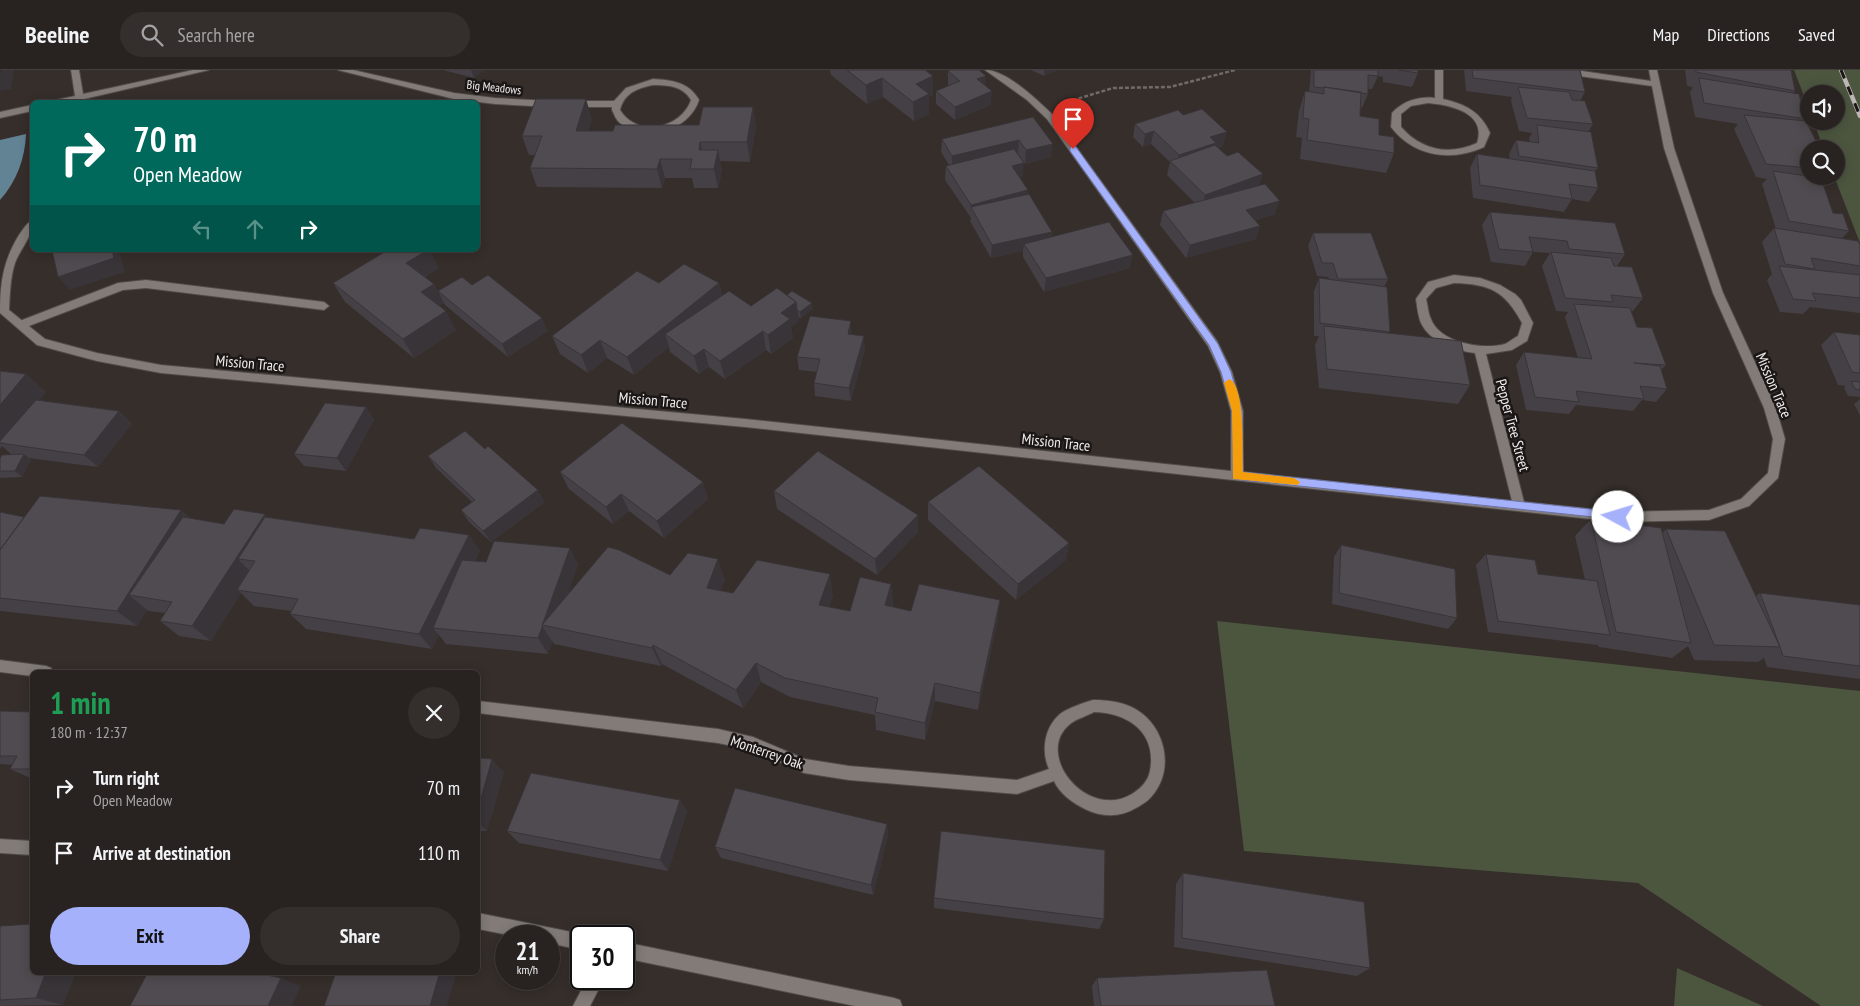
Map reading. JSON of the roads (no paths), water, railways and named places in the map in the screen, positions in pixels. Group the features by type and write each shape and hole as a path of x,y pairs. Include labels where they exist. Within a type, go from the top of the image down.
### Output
{"street":[{"path":"75,70 80,100 205,70"},
{"name":"Big Meadows","path":"342,70 454,96 495,101 616,104"},
{"path":"989,70 1030,98 1050,116 1213,344 1226,372 1237,411 1237,476"},
{"path":"1439,70 1439,101"},
{"path":"1557,70 1656,84"},
{"name":"Mission Trace","path":"30,227 7,264 2,312 41,342 96,357 161,370 735,422 1618,517 1710,515 1745,503 1774,475 1779,439 1770,408 1718,293 1669,148 1653,70"},
{"path":"653,82 673,83 681,86 693,94 695,100 692,112 686,118 658,128 638,128 622,121 618,116 616,104 620,98 634,88 653,82"},
{"path":"1439,101 1462,108 1479,119 1486,133 1481,145 1464,152 1441,153 1418,146 1401,134 1395,120 1401,108 1417,102 1439,101"},
{"path":"0,115 30,108"},
{"path":"1454,279 1481,282 1506,294 1523,311 1527,321 1527,330 1524,338 1506,350 1480,351 1451,343 1430,326 1423,317 1420,299 1432,285 1454,279"},
{"path":"21,325 122,286 146,284 324,306"},
{"name":"Pepper Tree Street","path":"1480,351 1520,506"},
{"path":"0,666 31,670"},
{"path":"1092,706 1106,706 1133,715 1144,725 1157,749 1158,763 1151,788 1130,804 1101,807 1088,803 1074,796 1055,774 1051,761 1050,747 1053,735 1068,715 1092,706"},
{"name":"Monterrey Oak","path":"480,707 718,736 752,744 804,766 849,773 1017,787 1055,774"},
{"path":"0,846 30,848"},
{"path":"480,921 570,940"},
{"path":"635,952 894,1006"},
{"path":"580,1006 589,990"}],"water":[{"path":"26,134 24,152 19,169 11,185 0,200 0,140"}],"railway":[{"path":"1841,70 1860,116"}]}
